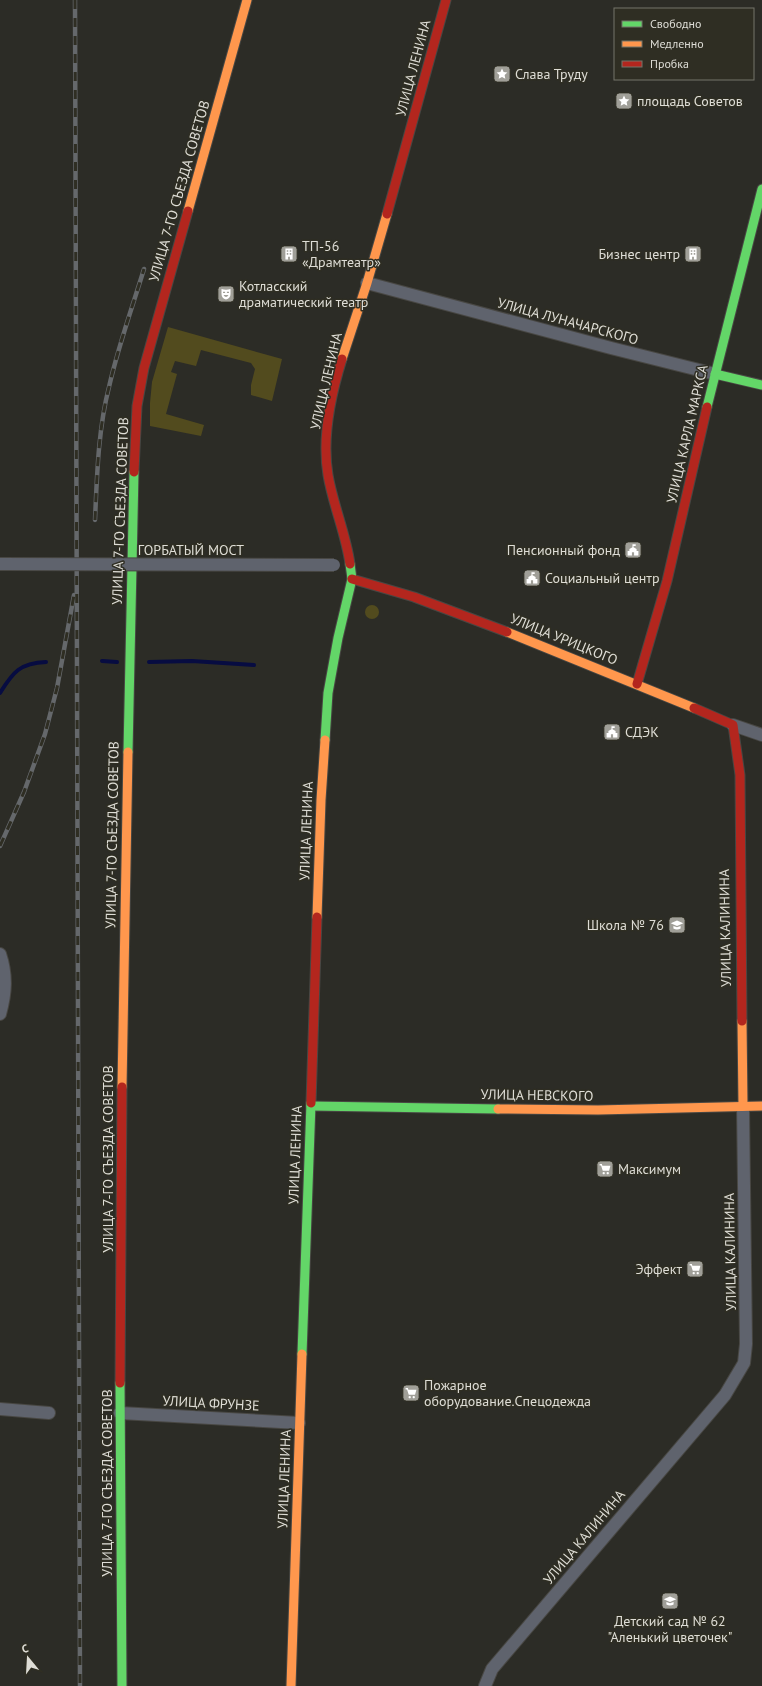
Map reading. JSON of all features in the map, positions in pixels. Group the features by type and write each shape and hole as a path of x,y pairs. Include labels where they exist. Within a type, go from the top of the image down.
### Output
{"street":[{"name":"УЛИЦА 7-ГО СЪЕЗДА СОВЕТОВ","path":"122,1686 120,1413 123,972 137,406 144,368 247,0"},
{"name":"УЛИЦА ЛЕНИНА","path":"291,1686 321,800 328,693 338,638 352,579 348,550 328,475 325,445 331,406 341,362 367,283 446,0"},
{"name":"УЛИЦА КАРЛА МАРКСА","path":"637,684 667,582 715,374 762,189"},
{"name":"УЛИЦА ЛУНАЧАРСКОГО","path":"367,283 611,348 762,385"},
{"name":"ГОРБАТЫЙ МОСТ","path":"0,564 334,565"},
{"name":"УЛИЦА УРИЦКОГО","path":"352,579 414,597 490,624 733,725 762,735"},
{"name":"УЛИЦА КАЛИНИНА","path":"485,1686 492,1669 725,1395 744,1363 746,1344 739,848 741,767 733,725"},
{"path":"0,954 5,972 5,985 4,998 0,1014"},
{"name":"УЛИЦА НЕВСКОГО","path":"311,1106 598,1110 762,1106"},
{"path":"0,1409 49,1413"},
{"name":"УЛИЦА ФРУНЗЕ","path":"120,1413 300,1423"}],"shaded area":[{"path":"168,327 282,359 272,401 251,395 251,385 255,369 251,363 201,350 196,366 175,361 171,372 177,374 166,414 204,425 201,436 150,426 152,382"},
{"path":"372,605 377,607 379,612 377,617 372,619 367,617 365,612 367,607"}],"waterway":[{"path":"102,661 117,662"},
{"path":"149,662 192,661 254,665"},
{"path":"0,693 9,679 18,670 30,664 46,662"}],"railway":[{"path":"75,0 80,1686"},
{"path":"95,520 96,487 105,403 125,328 144,269"},
{"path":"0,846 24,792 45,734 57,688 74,595"}],"traffic: fast":[{"path":"707,407 762,189"},
{"path":"715,374 762,385"},
{"path":"128,752 134,472"},
{"path":"325,740 328,693 338,638 352,579 350,564"},
{"path":"302,1354 311,1103"},
{"path":"311,1106 498,1109"},
{"path":"120,1383 122,1686"}],"traffic: slow":[{"path":"188,211 247,0"},
{"path":"342,359 367,283 387,214"},
{"path":"507,632 694,708"},
{"path":"317,917 321,800 325,740"},
{"path":"122,1087 128,752"},
{"path":"742,1021 743,1106"},
{"path":"498,1109 598,1110 762,1106"},
{"path":"291,1686 302,1354"}],"traffic: jam":[{"path":"387,214 446,0"},
{"path":"134,472 137,406 144,368 188,211"},
{"path":"342,359 331,402 327,432 326,461 330,486 346,542 350,564"},
{"path":"637,684 667,581 707,407"},
{"path":"352,579 414,597 507,632"},
{"path":"694,708 733,725 740,775 742,1021"},
{"path":"311,1103 317,917"},
{"path":"120,1383 122,1087"}],"place":[{"name":"Слава Труду","path":"502,74"},
{"name":"площадь Советов","path":"624,101"},
{"name":"ТП-56 «Драмтеатр»","path":"289,254"},
{"name":"Бизнес центр","path":"693,254"},
{"name":"Котласский драматический театр","path":"226,294"},
{"name":"Пенсионный фонд","path":"633,550"},
{"name":"Социальный центр","path":"532,578"},
{"name":"СДЭК","path":"612,732"},
{"name":"Школа № 76","path":"677,925"},
{"name":"Максимум","path":"605,1169"},
{"name":"Эффект","path":"695,1269"},
{"name":"Пожарное оборудование.Спецодежда","path":"411,1393"},
{"name":"Детский сад № 62 \"Аленький цветочек\"","path":"670,1601"}]}
